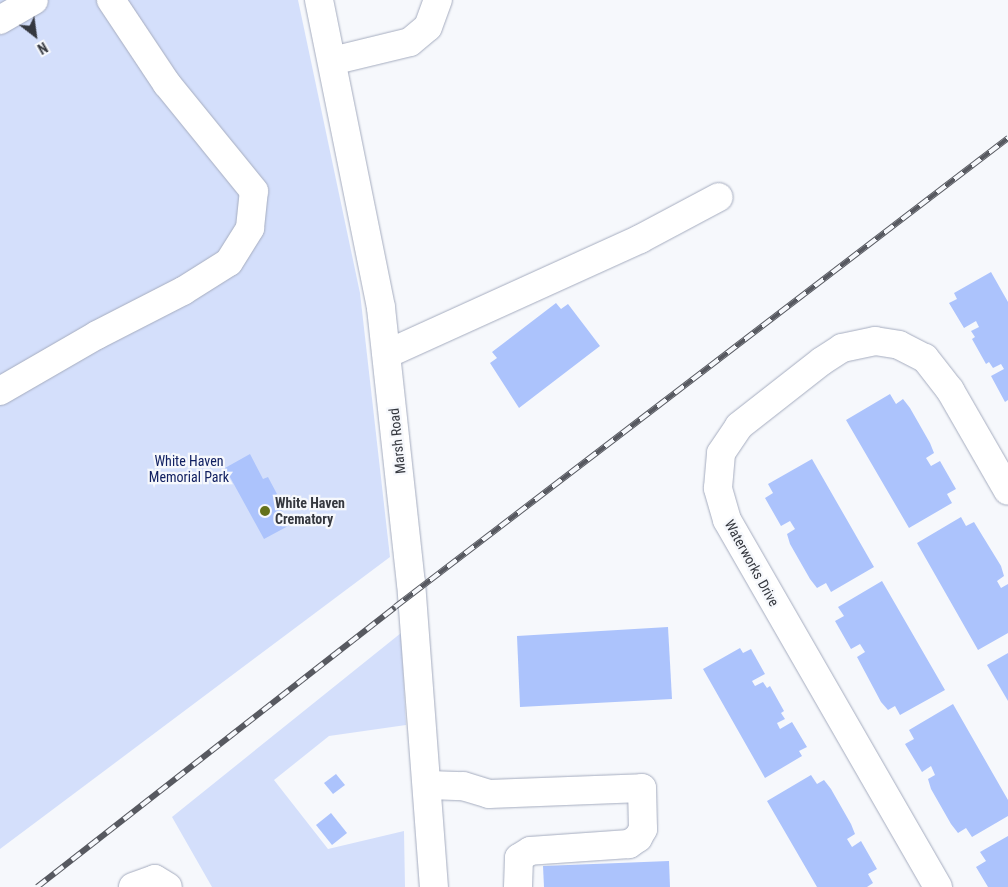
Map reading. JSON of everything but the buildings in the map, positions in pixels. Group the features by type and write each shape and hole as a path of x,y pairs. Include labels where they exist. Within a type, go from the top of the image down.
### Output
{"street":[{"path":"0,20 34,0"},
{"path":"0,391 97,335 183,291 228,262 250,228 254,191 167,84 111,0"},
{"name":"Marsh Road","path":"319,0 381,308 387,354 429,785 434,887"},
{"path":"332,61 410,42 428,26 438,0"},
{"path":"387,354 640,239 719,197"},
{"name":"Waterworks Drive","path":"938,887 726,520 718,488 721,454 739,426 822,361 842,348 874,341 899,345 925,358 950,390 1008,490"},
{"path":"429,785 462,786 489,794 642,788 643,829 638,838 629,844 530,851 519,858 518,887"},
{"path":"133,887 155,879 168,887"}],"green space":[{"name":"White Haven Memorial Park","path":"0,0 298,0 360,293 390,557 0,849"},
{"path":"401,633 406,725 329,736 274,780 328,849 404,831 405,887 212,887 172,817"}],"railway":[{"path":"37,887 395,607 1008,138"}],"place":[{"name":"White Haven Crematory","path":"265,511"}]}
